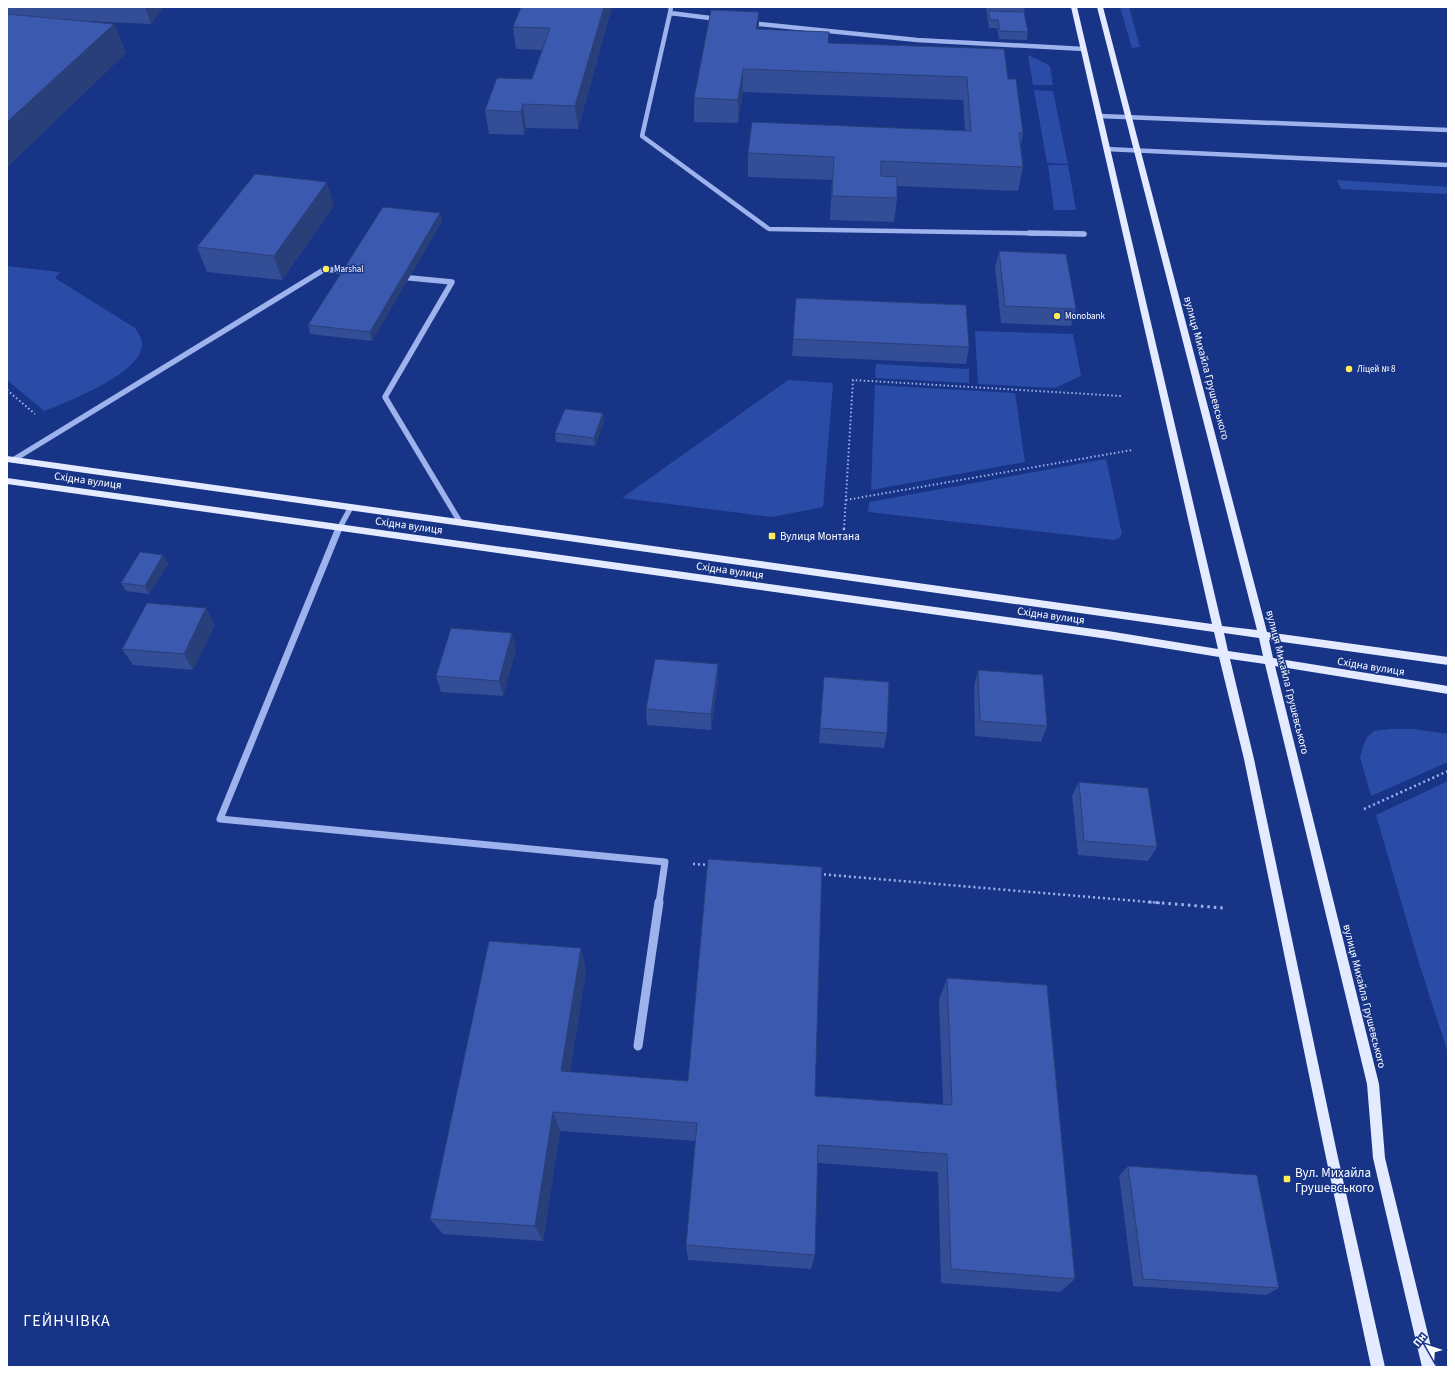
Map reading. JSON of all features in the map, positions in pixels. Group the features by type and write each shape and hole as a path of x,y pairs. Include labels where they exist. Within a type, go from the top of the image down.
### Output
{"main road":[{"path":"1074,7 1249,759 1331,1153 1378,1367"},
{"name":"вулиця Михайла Грушевського","path":"1100,7 1263,635 1373,1084 1379,1158 1429,1367"},
{"name":"Східна вулиця","path":"10,460 1448,661"},
{"name":"Східна вулиця","path":"7,481 1108,635 1448,690"}],"lane":[{"path":"671,7 642,136 769,229 1084,234"},
{"path":"670,13 724,20"},
{"path":"747,23 839,34 1018,47 1084,49"},
{"path":"1099,116 1448,130"},
{"path":"1106,149 1448,165"},
{"path":"10,460 325,269 356,273"},
{"path":"396,277 452,282 385,397 460,522"},
{"path":"351,507 340,527 220,819 665,862 638,1046"}],"path":[{"path":"843,540 853,380 1121,396"},
{"path":"7,390 39,417"},
{"path":"846,500 1132,450"},
{"path":"1364,809 1448,771"},
{"path":"665,862 712,866"},
{"path":"814,874 1224,908"}],"shaded area":[{"path":"1120,7 1129,7 1140,47 1132,48"},
{"path":"1028,55 1050,66 1053,85 1033,85"},
{"path":"1034,90 1053,91 1068,164 1047,163"},
{"path":"1048,165 1068,165 1076,210 1054,210"},
{"path":"1337,180 1448,187 1448,194 1341,189"},
{"path":"7,266 60,272 55,278 135,328 141,339 141,351 133,362 121,373 104,384 70,401 44,411 7,380"},
{"path":"975,331 1073,334 1081,376 1055,388 978,384"},
{"path":"876,364 969,369 969,383 875,378"},
{"path":"788,380 833,383 823,507 772,517 622,498"},
{"path":"875,385 1015,393 1025,462 871,490"},
{"path":"1106,459 1122,534 1119,538 1114,540 868,512 869,502"},
{"path":"1413,729 1448,734 1448,762 1371,796 1360,757 1367,737 1374,731"},
{"path":"1448,781 1448,1053 1419,963 1376,815"}],"building":[{"path":"521,7 604,7 575,106 523,104 521,112 485,110 497,78 532,79 550,28 513,27"},
{"path":"711,10 759,12 756,29 829,32 828,43 1004,49 1008,79 1016,79 1023,133 1019,133 1023,167 881,161 881,176 897,177 897,198 832,196 834,157 748,153 752,122 971,131 967,77 743,69 738,100 694,98"},
{"path":"989,11 1024,12 1028,32 1000,31 998,20 990,20"},
{"path":"7,14 114,24 7,122"},
{"path":"255,174 327,182 274,256 197,247"},
{"path":"383,207 440,213 370,332 308,325"},
{"path":"999,251 1066,254 1076,309 1005,306"},
{"path":"796,298 966,305 969,347 793,339"},
{"path":"565,409 603,413 594,438 555,433"},
{"path":"140,552 163,555 145,586 121,583"},
{"path":"147,603 206,608 184,654 122,649"},
{"path":"451,628 512,633 499,681 436,676"},
{"path":"655,659 718,664 711,714 646,709"},
{"path":"978,670 1043,675 1047,726 980,721"},
{"path":"824,677 889,682 887,733 820,728"},
{"path":"1079,782 1148,788 1157,847 1084,841"},
{"path":"708,859 822,867 815,1096 952,1105 947,978 1047,985 1075,1279 951,1269 947,1154 818,1145 815,1255 686,1245 697,1123 553,1112 535,1226 430,1219 489,941 581,948 561,1071 688,1081"},
{"path":"1128,1166 1257,1175 1279,1288 1143,1279"}],"place":[{"name":"Marshal","path":"326,269"},
{"name":"Monobank","path":"1057,316"},
{"name":"Ліцей № 8","path":"1349,369"},
{"name":"Вулиця Монтана","path":"772,536"},
{"name":"Вул. Михайла Грушевського","path":"1287,1179"}],"district":[{"name":"ГЕЙНЧІВКА","path":"67,1320"}]}
